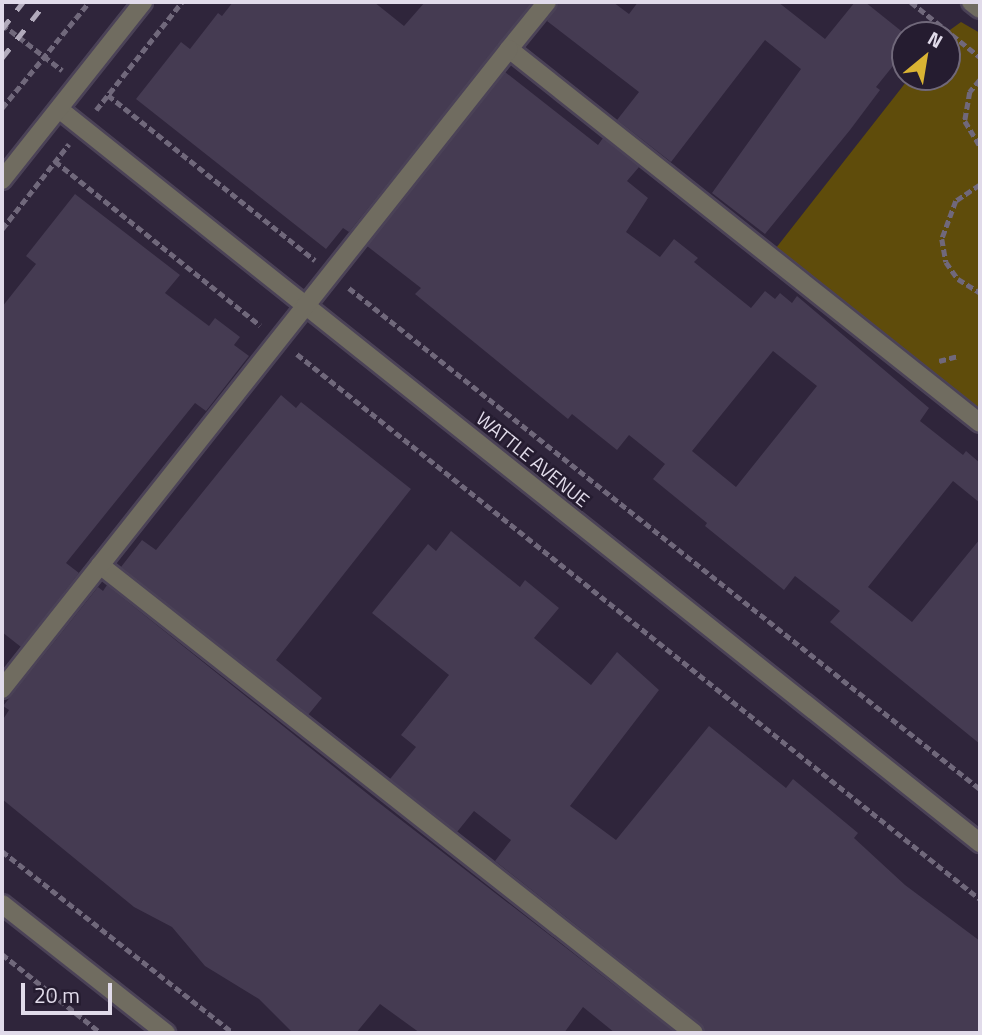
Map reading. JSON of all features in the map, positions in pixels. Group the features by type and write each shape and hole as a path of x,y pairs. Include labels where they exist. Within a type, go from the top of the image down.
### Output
{"street":[{"path":"2,180 143,2"},
{"path":"2,689 547,2"},
{"path":"971,2 980,9"},
{"path":"509,49 980,423"},
{"name":"WATTLE AVENUE","path":"59,109 980,843"},
{"path":"100,565 694,1033"},
{"path":"2,904 166,1033"}],"path":[{"path":"2,108 89,2"},
{"path":"911,2 980,57"},
{"path":"2,24 60,69"},
{"path":"980,80 970,92 965,121 980,146"},
{"path":"108,95 980,789"},
{"path":"55,161 980,899"},
{"path":"980,185 956,201 946,219 942,239 946,262 958,279 980,293"},
{"path":"2,851 233,1033"},
{"path":"2,954 102,1033"}],"shaded area":[{"path":"961,22 980,33 980,413 776,248 899,91 961,91"}],"building":[{"path":"233,2 374,2 404,26 425,2 533,2 349,232 343,228 326,249 136,99 181,42 190,49 218,13 222,16"},
{"path":"558,2 613,2 629,14 638,2 778,2 825,39 855,2 865,2 891,23 891,68 876,87 880,90 850,130 765,234 712,193 801,69 765,40 671,162 617,120 639,92 547,21"},
{"path":"505,72 598,145 603,138 639,167 627,181 648,198 626,232 660,257 674,239 698,258 694,262 751,308 765,291 775,299 780,293 792,303 797,296 929,408 920,421 963,455 966,451 980,463 980,503 953,481 868,587 912,622 980,539 980,744 830,622 840,611 795,576 784,590 705,526 707,523 653,479 665,464 629,435 617,450 572,414 568,419 415,294 421,288 367,246","holes":["773,351 817,386 736,487 692,451"]},
{"path":"75,194 180,275 165,293 209,326 215,318 240,337 234,345 249,356 206,411 195,403 66,563 79,573 21,647 2,632 2,307 36,264 26,256"},
{"path":"281,395 296,408 301,402 411,489 276,660 322,698 308,715 121,567 142,540 156,550"},
{"path":"451,531 520,587 525,580 559,608 534,638 591,685 617,652 659,690 570,806 616,840 709,726 786,788 793,779 858,833 854,838 905,885 980,941 980,1033 705,1033 701,1024 495,861 511,840 474,811 457,832 390,779 416,747 401,735 449,675 372,613 428,544 436,551"},
{"path":"107,585 374,799 676,1033 615,1033 583,1007 564,1033 420,1033 380,1004 356,1033 293,1033 259,999 205,966 172,927 134,907 2,799 2,721 9,710 3,706 98,587 103,591"}],"railway":[{"path":"2,29 23,2"},
{"path":"2,58 46,2"}]}
